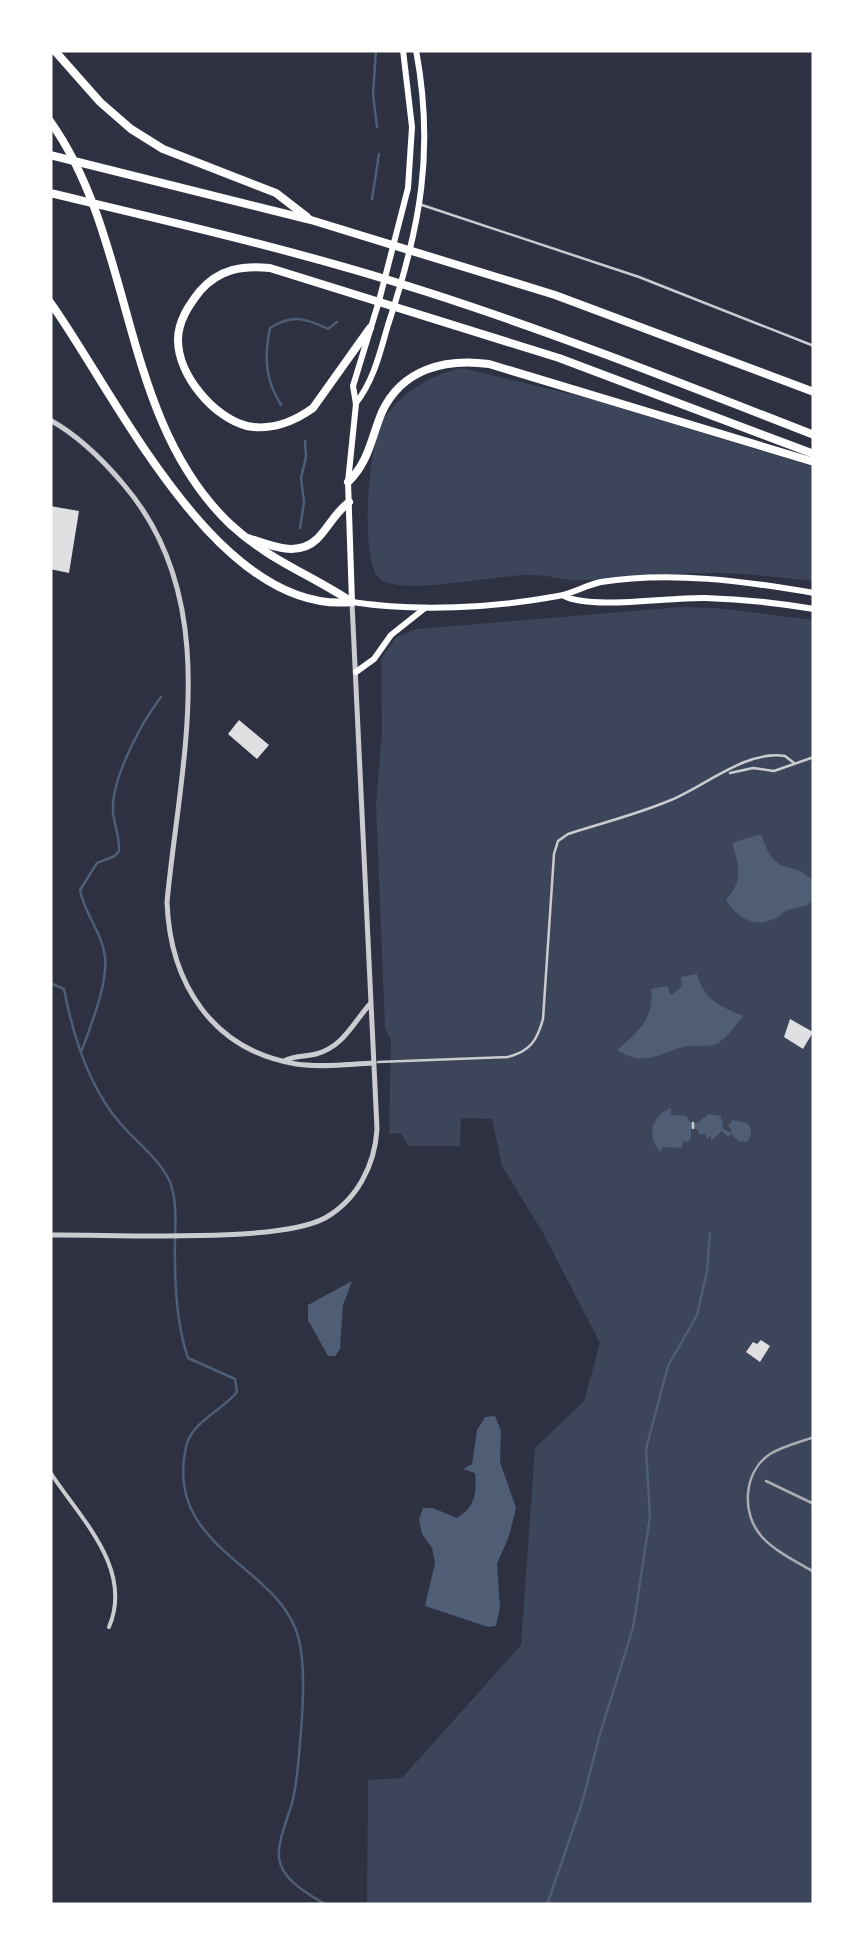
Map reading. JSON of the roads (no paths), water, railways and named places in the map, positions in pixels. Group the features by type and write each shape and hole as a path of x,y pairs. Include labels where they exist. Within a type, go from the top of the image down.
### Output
{"highway":[{"path":"54,50 100,102 132,129 163,149 276,193 311,220"},
{"path":"50,121 84,184 171,440 210,502 266,555 352,602"},
{"path":"50,155 311,220 556,295 814,392"},
{"path":"50,193 426,292 620,359 814,435"},
{"path":"370,328 313,408 269,426 244,425 231,419 192,382 182,361 178,339 189,305 205,286 238,267 289,272 559,358 814,454"},
{"path":"50,302 168,484 211,536 284,589 318,602 352,602"},
{"path":"348,482 363,468 383,410 403,384 430,367 466,361 489,364 814,462"},
{"path":"248,538 274,548 309,544 348,502"}],"main road":[{"path":"403,50 412,161 402,219 352,386 356,404 348,482 352,602 426,607 563,596 599,582 649,580 729,581 814,592"},
{"path":"356,404 373,373 420,204 427,134 416,50"},
{"path":"563,596 575,602 718,598 814,608"},
{"path":"356,672 374,659 391,635 426,607"}],"street":[{"path":"50,420 100,458 137,500 163,547 185,611 189,698 167,902 168,930 179,973 192,998 240,1044 284,1061 310,1066 374,1062"},
{"path":"50,1235 298,1228 326,1218 350,1200 359,1187 376,1146 352,602"},
{"path":"284,1061 325,1051 345,1038 372,1002"},
{"path":"50,1472 103,1549 115,1603 109,1627"}],"lane":[{"path":"420,204 638,277 814,346"},
{"path":"374,1062 508,1057 524,1053 537,1038 543,1020 558,840 672,800 776,754 794,764"},
{"path":"724,774 754,768 774,770 814,758"}],"waterway":[{"path":"376,50 373,94 377,127"},
{"path":"372,199 379,154"},
{"path":"281,405 267,368 270,328 292,319 328,329 337,322"},
{"path":"300,528 305,441"},
{"path":"82,1050 98,1004 105,957 80,890 97,863 119,851 113,812 117,784 136,736 161,697"},
{"path":"50,983 64,989 77,1042 99,1093 170,1182 175,1210 177,1309 188,1358 235,1379 237,1392 189,1438 184,1482 192,1510 207,1534 271,1593 288,1614 299,1640 303,1685 298,1765 279,1858 285,1874 326,1905"},
{"path":"547,1905 582,1803 633,1628 650,1517 646,1449 668,1366 697,1315 710,1233"}],"railway":[{"path":"814,1437 770,1454 754,1471 748,1494 751,1517 762,1537 814,1572"},
{"path":"766,1481 814,1504"}]}
